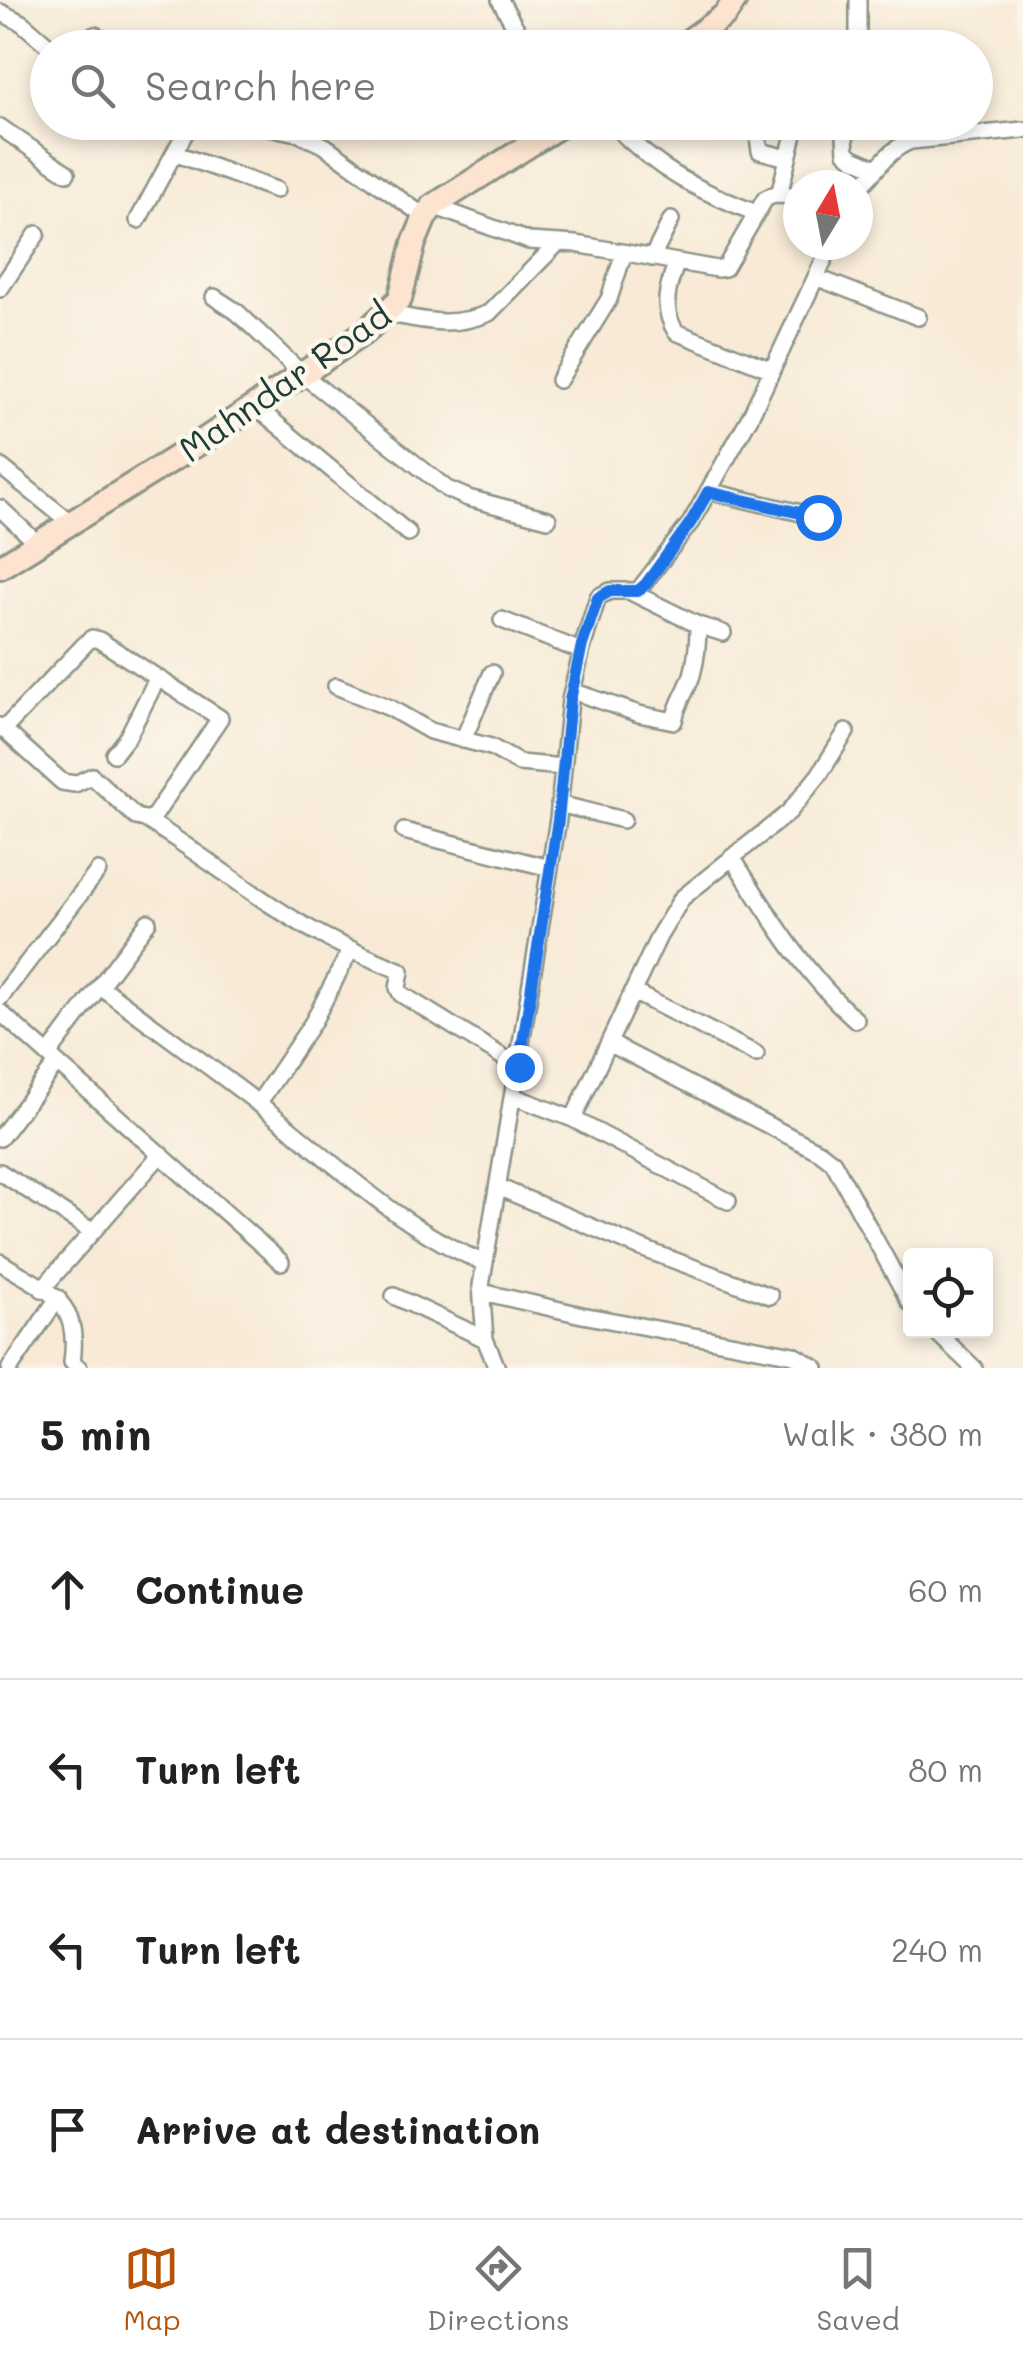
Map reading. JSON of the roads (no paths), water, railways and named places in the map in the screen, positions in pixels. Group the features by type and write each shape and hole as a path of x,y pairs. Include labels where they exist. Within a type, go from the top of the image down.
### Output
{"street":[{"path":"500,0 518,30"},
{"path":"704,30 725,15 735,0"},
{"path":"858,0 858,30"},
{"path":"0,12 30,30"},
{"path":"0,127 67,173"},
{"path":"993,133 1023,130"},
{"path":"138,220 181,140"},
{"path":"312,140 429,211 529,240 725,268 766,199 783,195"},
{"path":"429,211 538,140"},
{"path":"631,140 692,188 756,213"},
{"path":"758,140 760,151 788,158"},
{"path":"779,195 792,140"},
{"path":"845,140 846,152 876,168"},
{"path":"873,174 895,147 921,140"},
{"path":"174,153 276,190"},
{"name":"Mahndar Road","path":"0,567 255,406 364,332 400,299 429,211"},
{"path":"652,258 670,220"},
{"path":"0,290 37,234"},
{"path":"384,313 451,324 489,313 558,243"},
{"path":"559,380 609,299 624,253"},
{"path":"498,1368 484,1340 485,1262 519,1067 572,691 581,651 598,598 610,591 638,591 691,522 750,417 825,260"},
{"path":"677,262 665,306 676,332 772,370"},
{"path":"818,278 918,317"},
{"path":"214,297 237,312 302,374 446,489 548,518"},
{"path":"255,406 408,533"},
{"path":"0,466 71,524"},
{"path":"708,492 818,517"},
{"path":"0,508 38,544"},
{"path":"631,592 723,633"},
{"path":"502,620 581,651"},
{"path":"572,691 638,714 674,721 676,707 692,677 698,652 698,625"},
{"path":"150,822 220,718 92,638 2,727 62,782 75,784 92,776 136,817 150,822 270,904 351,949 401,971 401,994 519,1067"},
{"path":"462,740 492,673"},
{"path":"114,754 128,736 157,680"},
{"path":"336,686 390,708 430,731 491,747 518,763 563,767"},
{"path":"573,1119 659,936 682,898 789,812 846,732"},
{"path":"559,804 623,820"},
{"path":"404,831 550,868"},
{"path":"732,857 817,979 856,1020"},
{"path":"0,998 98,871"},
{"path":"0,1138 100,986 148,922"},
{"path":"258,1104 312,1022 351,949"},
{"path":"100,986 420,1230 485,1262"},
{"path":"633,992 756,1054"},
{"path":"0,1012 280,1262"},
{"path":"609,1043 833,1162 903,1291"},
{"path":"513,1096 573,1119 728,1201"},
{"path":"42,1288 161,1154"},
{"path":"0,1172 92,1232"},
{"path":"498,1187 641,1248 770,1296"},
{"path":"0,1262 64,1302 76,1334 72,1362 79,1368"},
{"path":"482,1292 794,1355 816,1368"},
{"path":"394,1296 484,1340"},
{"path":"0,1350 12,1365 58,1298"},
{"path":"942,1338 974,1368"}]}
